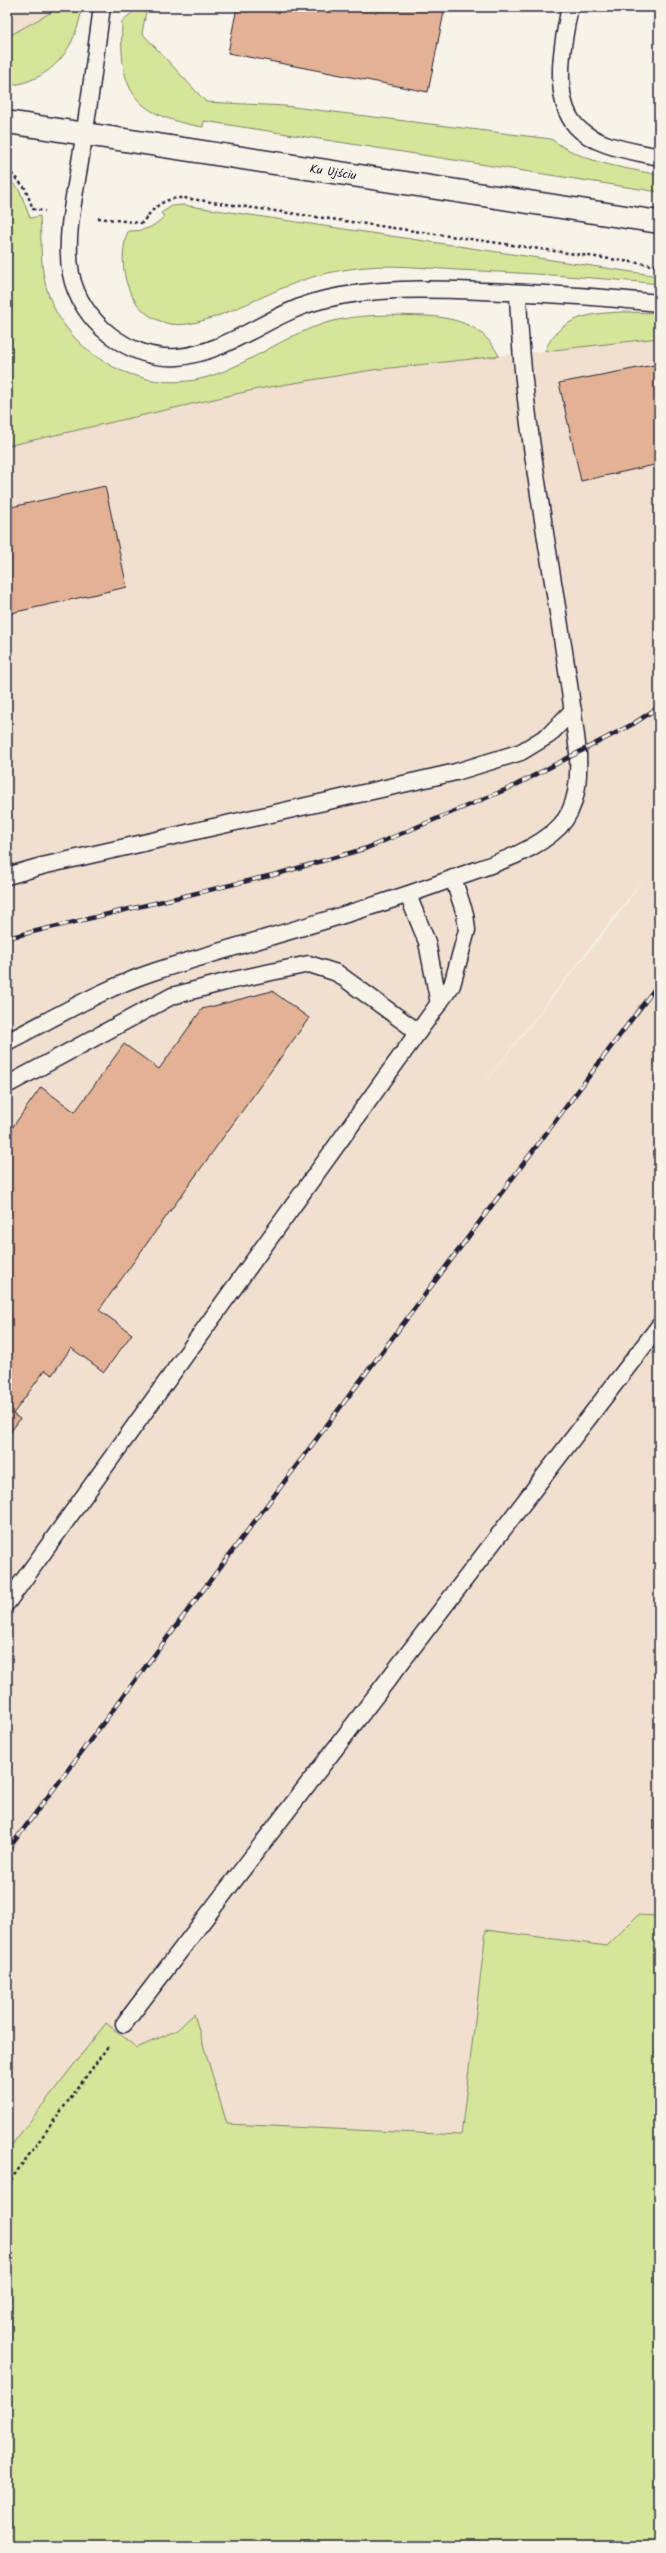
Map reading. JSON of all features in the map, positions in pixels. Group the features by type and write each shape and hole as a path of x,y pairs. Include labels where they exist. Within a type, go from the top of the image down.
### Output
{"street":[{"name":"Ku Ujściu","path":"7,122 659,222"}],"lane":[{"path":"102,7 85,133 72,214 70,259 72,279 80,300 95,322 126,345 161,356 175,357 208,350 293,311 322,300 400,290 518,292 659,302"},
{"path":"570,7 561,79 564,104 576,126 596,140 659,156"},
{"path":"7,1042 89,1000 151,972 305,928 408,895 529,848 547,837 561,825 576,796 579,776 572,710 532,440 520,339 518,292"},
{"path":"7,876 50,864 456,772 521,752 549,735 572,710"},
{"path":"7,1603 452,985 467,930 465,914 453,878"},
{"path":"408,895 427,942 439,1004"},
{"path":"7,1085 172,996 229,981 309,964 337,973 418,1032"},
{"path":"124,2024 659,1326"}],"path":[{"path":"7,169 21,182 29,195 33,209 142,223 157,205 166,200 184,198 659,266"},
{"path":"7,2185 124,2024"}],"shaded area":[{"path":"7,7 61,7 7,37"},
{"path":"659,338 659,1916 638,1915 607,1946 486,1930 461,2135 227,2124 194,2014 177,2030 137,2048 106,2023 7,2151 7,446 258,389 372,370","holes":["646,876 625,906 457,1118"]}],"green space":[{"path":"61,7 82,7 74,36 67,49 49,70 23,83 7,86 7,37"},
{"path":"139,7 147,7 142,33 206,102 285,106 551,139 576,154 589,159 659,175 659,192 204,121 203,127 179,122 160,115 145,106 134,95 127,82 123,65 122,21"},
{"path":"7,177 20,191 30,218 40,216 44,276 49,296 60,318 75,338 93,355 115,368 138,377 162,381 187,381 211,376 240,364 311,328 339,320 376,315 427,316 459,322 478,331 486,337 499,356 372,370 258,389 7,446"},
{"path":"183,205 659,276 659,284 609,279 418,267 363,267 320,275 305,280 230,311 198,322 171,324 156,319 144,312 135,301 128,288 125,274 123,260 124,245 128,231 144,229 152,226 164,217 161,213 172,206"},
{"path":"624,312 659,313 659,338 545,351 551,339 559,330 578,319 600,314"},
{"path":"638,1915 659,1916 659,2546 7,2546 7,2151 106,2023 137,2048 177,2030 194,2014 227,2124 461,2135 486,1930 607,1946"}],"building":[{"path":"237,7 445,7 428,92 228,53"},
{"path":"659,364 659,464 581,481 559,383"},
{"path":"105,486 127,587 7,614 7,508"},
{"path":"272,991 309,1018 99,1310 132,1334 104,1372 71,1348 52,1375 45,1370 13,1414 20,1419 7,1437 7,1135 41,1087 75,1112 124,1044 159,1069 202,1009"}],"railway":[{"path":"7,938 277,874 367,848 512,787 633,724 659,707"},
{"path":"7,1851 659,983"}]}
